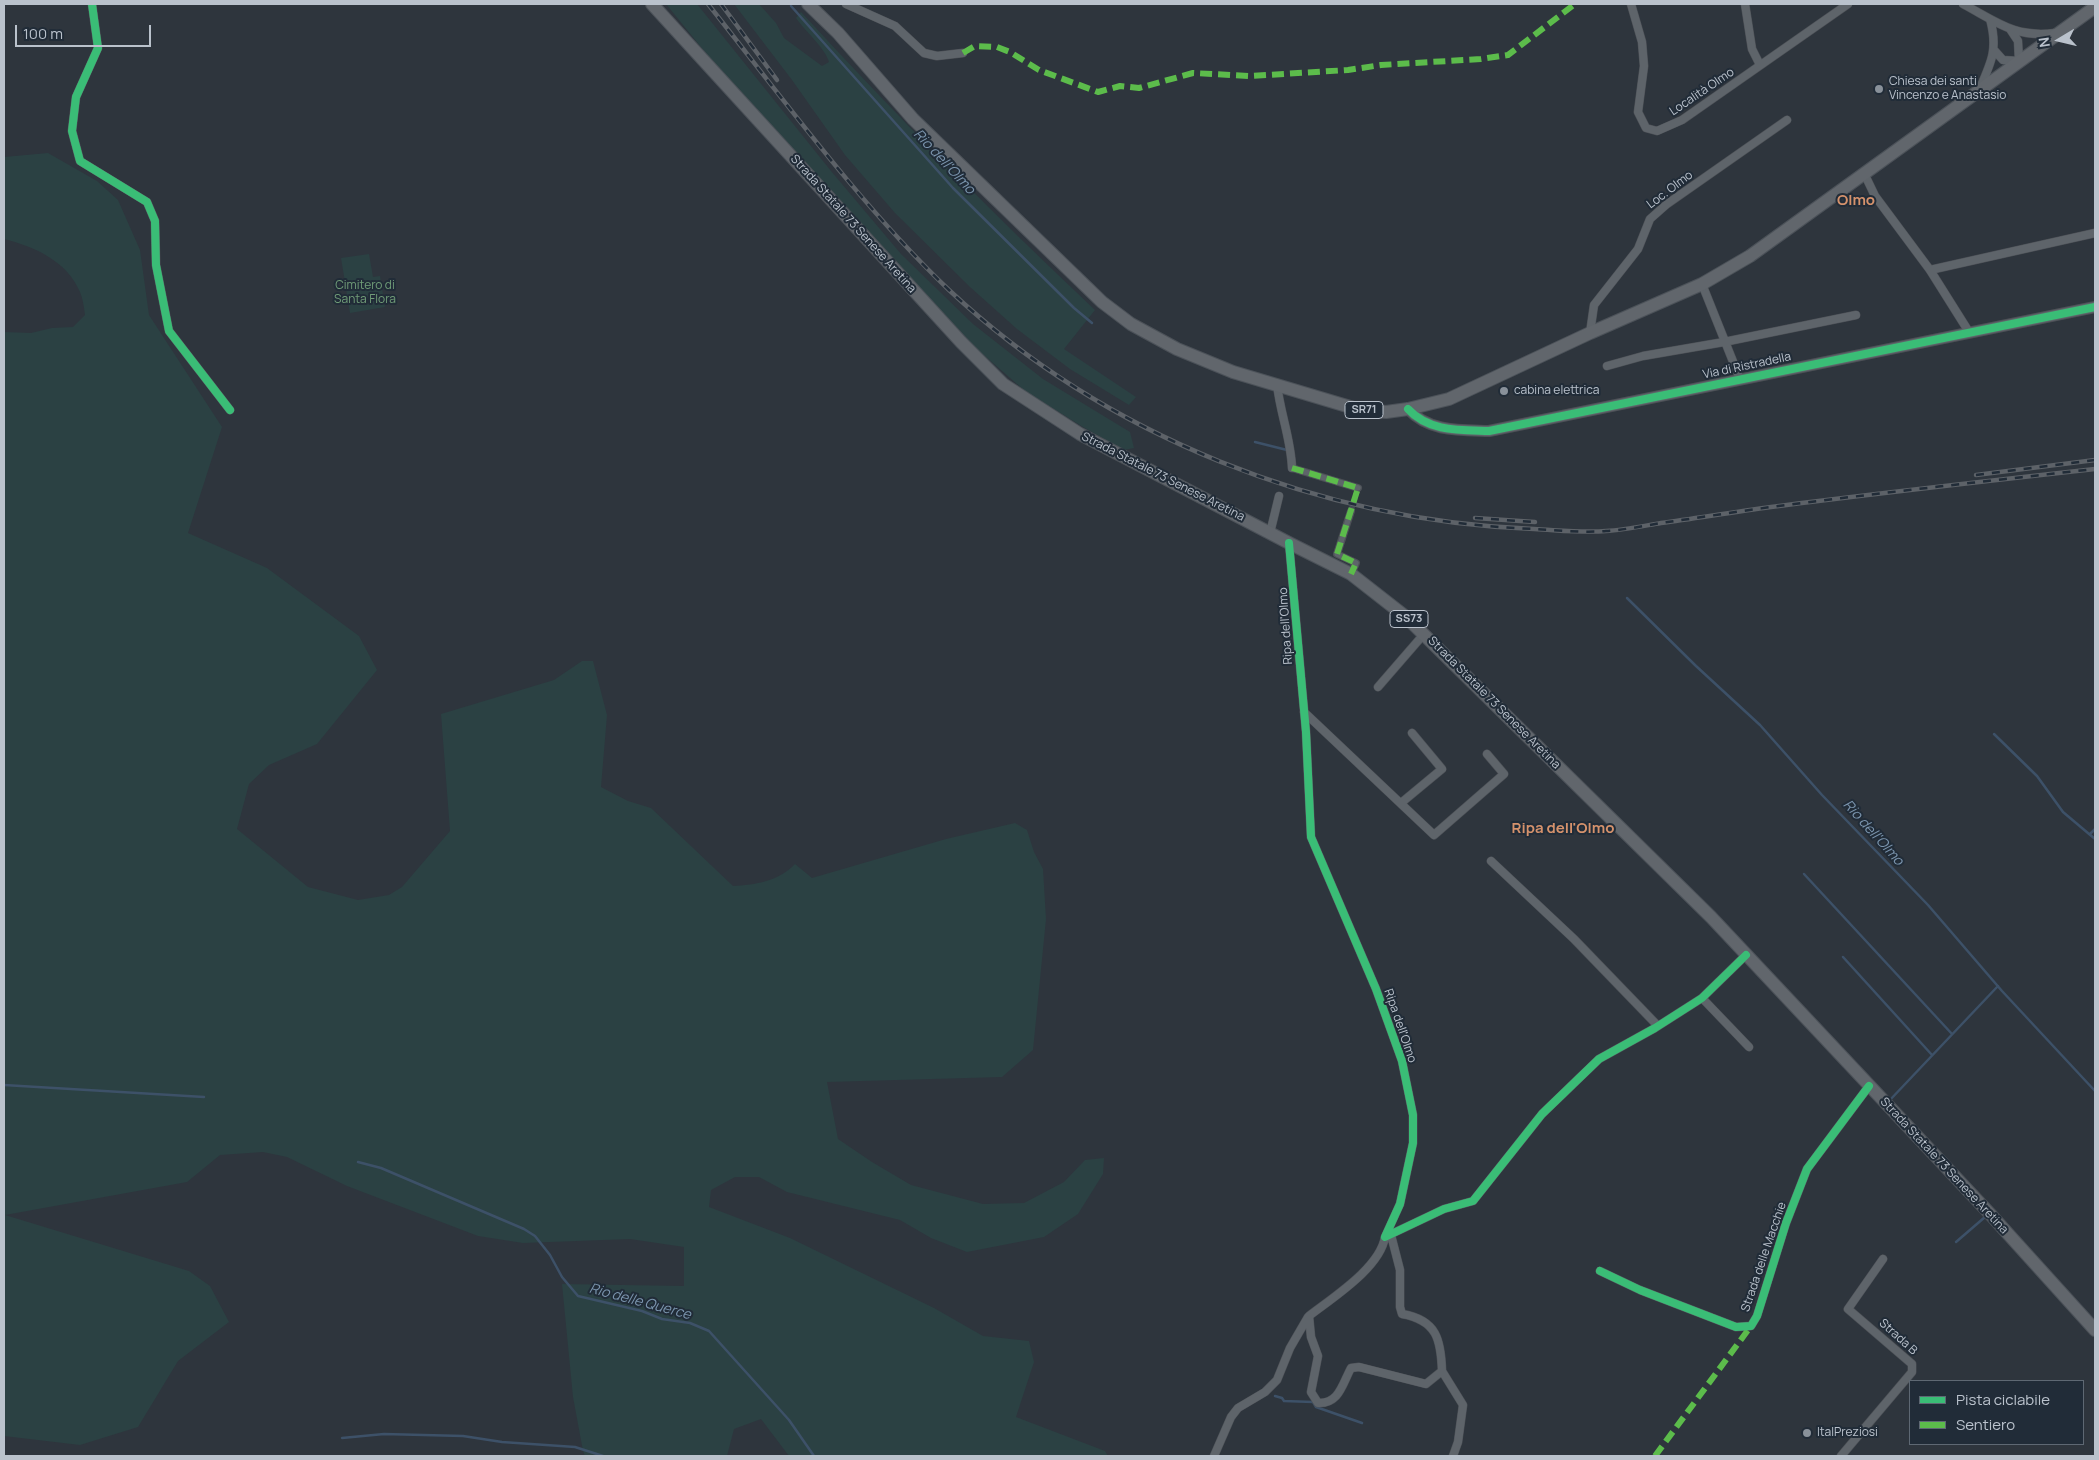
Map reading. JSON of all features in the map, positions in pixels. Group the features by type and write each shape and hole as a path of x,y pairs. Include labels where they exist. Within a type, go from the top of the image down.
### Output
{"main road":[{"name":"Strada Statale 73 Senese Aretina","path":"652,4 961,342 1003,384 1080,434 1352,574 1396,607 1711,917 1869,1086 1981,1212 2095,1330"},
{"name":"SR71","path":"808,4 838,33 913,119 1102,302 1131,324 1177,349 1233,372 1357,409 1386,412 1408,409 1449,399 1590,333 1702,284 1750,256 2095,7"}],"street":[{"path":"92,4 98,48 76,97 72,131 80,161 148,202 155,221 156,265 169,331 230,410"},
{"path":"846,4 895,26 924,53 937,56 963,53"},
{"name":"Località Olmo","path":"1631,4 1642,42 1644,66 1638,112 1646,128 1657,131 1668,128 1848,4"},
{"path":"1745,4 1752,49 1760,65"},
{"path":"1964,4 2010,29 2025,34 2060,33"},
{"path":"1980,89 1993,59 1995,36 1990,18"},
{"path":"1994,50 2003,60 2019,61 2018,41 2010,29"},
{"name":"Loc. Olmo","path":"1590,333 1594,305 1638,249 1650,219 1667,204 1787,120"},
{"path":"1864,173 1875,196 1930,270 1969,332"},
{"path":"1930,270 2095,233"},
{"path":"1702,284 1740,379"},
{"name":"Via di Ristradella","path":"1408,409 1417,418 1446,430 1489,431 2095,307"},
{"path":"1607,366 1643,356 1724,342 1856,315"},
{"path":"1276,384 1278,403 1292,451 1292,468 1358,488"},
{"path":"1270,533 1279,496"},
{"path":"1351,511 1337,554 1356,563 1352,574"},
{"name":"Ripa dell'Olmo","path":"1289,543 1311,802 1311,837 1376,989 1402,1062 1413,1115 1413,1143 1400,1204 1388,1236 1369,1266 1342,1292 1309,1316"},
{"path":"1378,687 1424,634"},
{"path":"1304,712 1434,835 1504,774 1487,754"},
{"path":"1401,803 1442,769 1412,733"},
{"path":"1491,861 1574,938 1658,1026"},
{"path":"1453,1456 1458,1442 1463,1405 1442,1371 1442,1351 1436,1333 1424,1321 1402,1314 1400,1307 1400,1270 1388,1236 1444,1209 1474,1201 1542,1114 1599,1059 1658,1026 1702,998 1746,955"},
{"path":"1702,998 1749,1047"},
{"name":"Strada delle Macchie","path":"1600,1272 1640,1290 1736,1327 1751,1326 1757,1316 1786,1223 1807,1169 1869,1086"},
{"name":"Strada B","path":"1841,1456 1912,1372 1912,1364 1848,1309 1883,1259"},
{"path":"1309,1316 1312,1337 1318,1356 1311,1392 1318,1404 1328,1404 1336,1399 1351,1368 1359,1367 1426,1384 1442,1371"},
{"path":"1214,1456 1230,1417 1238,1408 1266,1392 1277,1380 1290,1348 1309,1316"}],"green space":[{"path":"666,4 697,4 831,171 901,254 973,324 1043,379 1130,432 1134,448 1124,450 1025,391 978,350 891,259 718,68"},
{"path":"734,4 759,4 776,23 784,38 822,66 829,62 819,45 796,18 801,12 945,164 1095,310 1064,349 1136,397 1129,405 1070,369 1017,329 970,287 895,213 845,155 792,80"},
{"path":"48,153 97,181 118,200 140,250 149,315 222,427 188,533 267,568 359,636 377,670 317,744 269,765 249,784 237,829 308,887 358,900 389,895 402,887 450,831 441,714 554,680 582,661 593,661 607,715 601,787 628,801 651,808 733,886 750,885 766,881 789,870 795,864 812,878 946,839 1015,823 1027,830 1034,852 1043,869 1046,919 1033,1050 1002,1077 827,1082 838,1139 911,1185 983,1204 1024,1203 1064,1182 1085,1160 1104,1158 1103,1174 1078,1214 1044,1237 967,1252 931,1238 900,1220 787,1192 759,1177 735,1177 711,1190 709,1207 790,1238 934,1308 983,1336 1029,1341 1034,1362 1016,1417 1105,1451 1108,1456 789,1456 761,1419 734,1429 727,1456 585,1456 573,1397 562,1284 684,1286 684,1247 630,1239 523,1243 478,1236 347,1186 287,1157 263,1152 220,1155 187,1182 5,1215 189,1271 210,1286 229,1322 178,1361 138,1427 80,1445 4,1436 4,332 31,333 52,328 73,327 85,315 80,292 67,272 49,257 38,251 4,239 4,157"},
{"name":"Cimitero di Santa Flora","path":"369,254 373,277 380,276 385,307 350,313 341,258"}],"waterway":[{"name":"Rio dell'Olmo","path":"791,6 953,188 1074,308 1092,323"},
{"name":"Rio dell'Olmo","path":"1255,442 1287,450"},
{"name":"Rio dell'Olmo","path":"1627,598 1696,666 1760,725 1822,795 1928,905 2002,991 2095,1091"},
{"path":"1994,734 2037,776 2063,812 2095,839"},
{"path":"2090,834 2095,829"},
{"path":"1804,874 1952,1034"},
{"path":"1843,957 1932,1055"},
{"path":"1889,1101 1998,986"},
{"path":"4,1085 204,1097"},
{"name":"Rio delle Querce","path":"358,1162 381,1168 524,1229 535,1236 550,1255 562,1277 578,1296 642,1311 662,1319 690,1323 709,1331 789,1420 814,1456"},
{"path":"1956,1242 1985,1217"},
{"path":"1275,1396 1282,1398 1284,1401 1313,1402 1316,1407 1362,1423"},
{"path":"342,1438 384,1434 463,1436 502,1442 575,1447 603,1456"}],"tunnel":[{"path":"1351,511 1358,488"}],"railway":[{"path":"708,4 824,152 916,258 949,290 1010,342 1077,388 1147,428 1220,462 1296,489 1374,509 1454,522 1597,532 1811,502 2095,469"},
{"path":"721,4 777,80"},
{"path":"1976,475 2095,460"},
{"path":"1475,518 1535,522"}],"marked path":[{"path":"963,53 975,46 997,47 1010,52 1039,70 1098,92 1120,86 1139,88 1193,73 1250,76 1348,70 1381,65 1481,59 1508,55 1575,4"},
{"path":"1292,468 1358,488 1337,554 1356,563 1351,574"},
{"path":"1655,1456 1751,1326"}],"cycle path":[{"path":"92,4 98,48 76,97 72,131 80,161 147,202 155,221 156,265 169,331 230,410"},
{"path":"1408,409 1416,417 1435,426 1456,430 1489,431 2095,307"},
{"path":"1289,543 1306,732 1311,837 1376,989 1402,1061 1413,1115 1413,1143 1400,1204 1385,1237 1444,1209 1473,1201 1542,1114 1599,1059 1655,1028 1702,998 1746,955"},
{"path":"1600,1271 1640,1290 1736,1327 1751,1326 1757,1316 1786,1223 1807,1169 1869,1086"}],"place":[{"name":"Chiesa dei santi Vincenzo e Anastasio","path":"1879,89"},
{"name":"cabina elettrica","path":"1504,391"},
{"name":"ItalPreziosi","path":"1807,1433"}],"district":[{"name":"Olmo","path":"1856,201"},
{"name":"Ripa dell'Olmo","path":"1563,829"}]}
